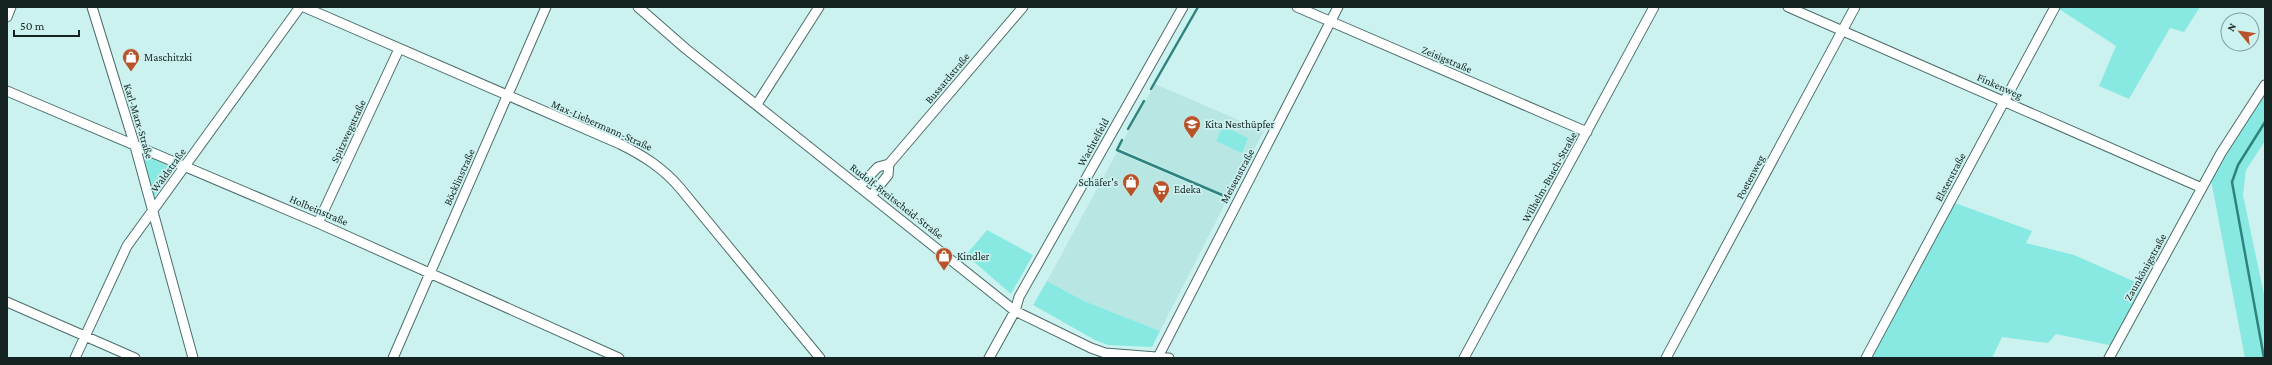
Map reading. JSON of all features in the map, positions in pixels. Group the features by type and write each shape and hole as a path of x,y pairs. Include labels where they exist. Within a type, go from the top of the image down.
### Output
{"street":[{"path":"7,17 12,7"},
{"name":"Karl-Marx-Straße","path":"92,7 135,146 194,358"},
{"name":"Waldstraße","path":"75,358 127,246 300,7"},
{"name":"Max-Liebermann-Straße","path":"304,7 625,147 652,161 668,173 820,358"},
{"name":"Böcklinstraße","path":"393,358 546,7"},
{"name":"Rudolf-Breitscheid-Straße","path":"638,7 686,49 757,104 1015,311 1098,350 1169,358"},
{"path":"757,104 819,7"},
{"name":"Bussardstraße","path":"859,187 878,167 889,164 1023,7"},
{"name":"Wachtelfeld","path":"989,358 1015,311 1019,297 1183,7"},
{"name":"Zeisigstraße","path":"1297,7 1588,132"},
{"name":"Meisenstraße","path":"1158,357 1332,22 1338,7"},
{"name":"Wilhelm-Busch-Straße","path":"1464,358 1588,132 1654,7"},
{"name":"Finkenweg","path":"1788,7 2202,188"},
{"name":"Poetenweg","path":"1666,358 1855,7"},
{"name":"Elsterstraße","path":"1866,358 2055,7"},
{"name":"Spitzwegstraße","path":"318,222 399,49"},
{"name":"Zaunkönigstraße","path":"2110,358 2202,188 2222,153 2265,85"},
{"name":"Holbeinstraße","path":"7,91 318,222 619,358"},
{"name":"Bussardstraße","path":"871,196 888,175 889,164"},
{"path":"7,302 135,358"}],"shaded area":[{"path":"2060,7 2200,7 2184,32 2170,28 2129,99 2099,86 2116,46 2059,9"},
{"name":"Kita Nesthüpfer","path":"1155,84 1264,131 1229,197 1119,148"},
{"path":"2265,90 2265,141 2246,170 2243,195 2265,299 2265,358 2245,358 2211,180"},
{"path":"1223,126 1248,138 1242,153 1216,141"},
{"path":"1117,152 1227,200 1160,331 1084,301 1047,281"},
{"path":"143,154 174,169 154,197"},
{"path":"1952,202 2032,231 2026,243 2074,255 2147,287 2114,346 2056,334 2048,343 2002,337 1992,358 1871,358"},
{"path":"987,230 1033,255 1011,294 966,255"},
{"path":"1047,281 1084,301 1160,331 1152,347 1108,345 1095,340 1033,305"}],"waterway":[{"path":"1151,89 1198,7"},
{"path":"1128,129 1144,101"},
{"path":"2264,358 2232,182 2238,165 2265,122"},
{"path":"1122,140 1117,150 1229,198"}],"place":[{"name":"Maschitzki","path":"131,72"},
{"name":"Kita Nesthüpfer","path":"1192,139"},
{"name":"Schäfer's","path":"1131,197"},
{"name":"Edeka","path":"1161,204"},
{"name":"Kindler","path":"944,271"}]}
